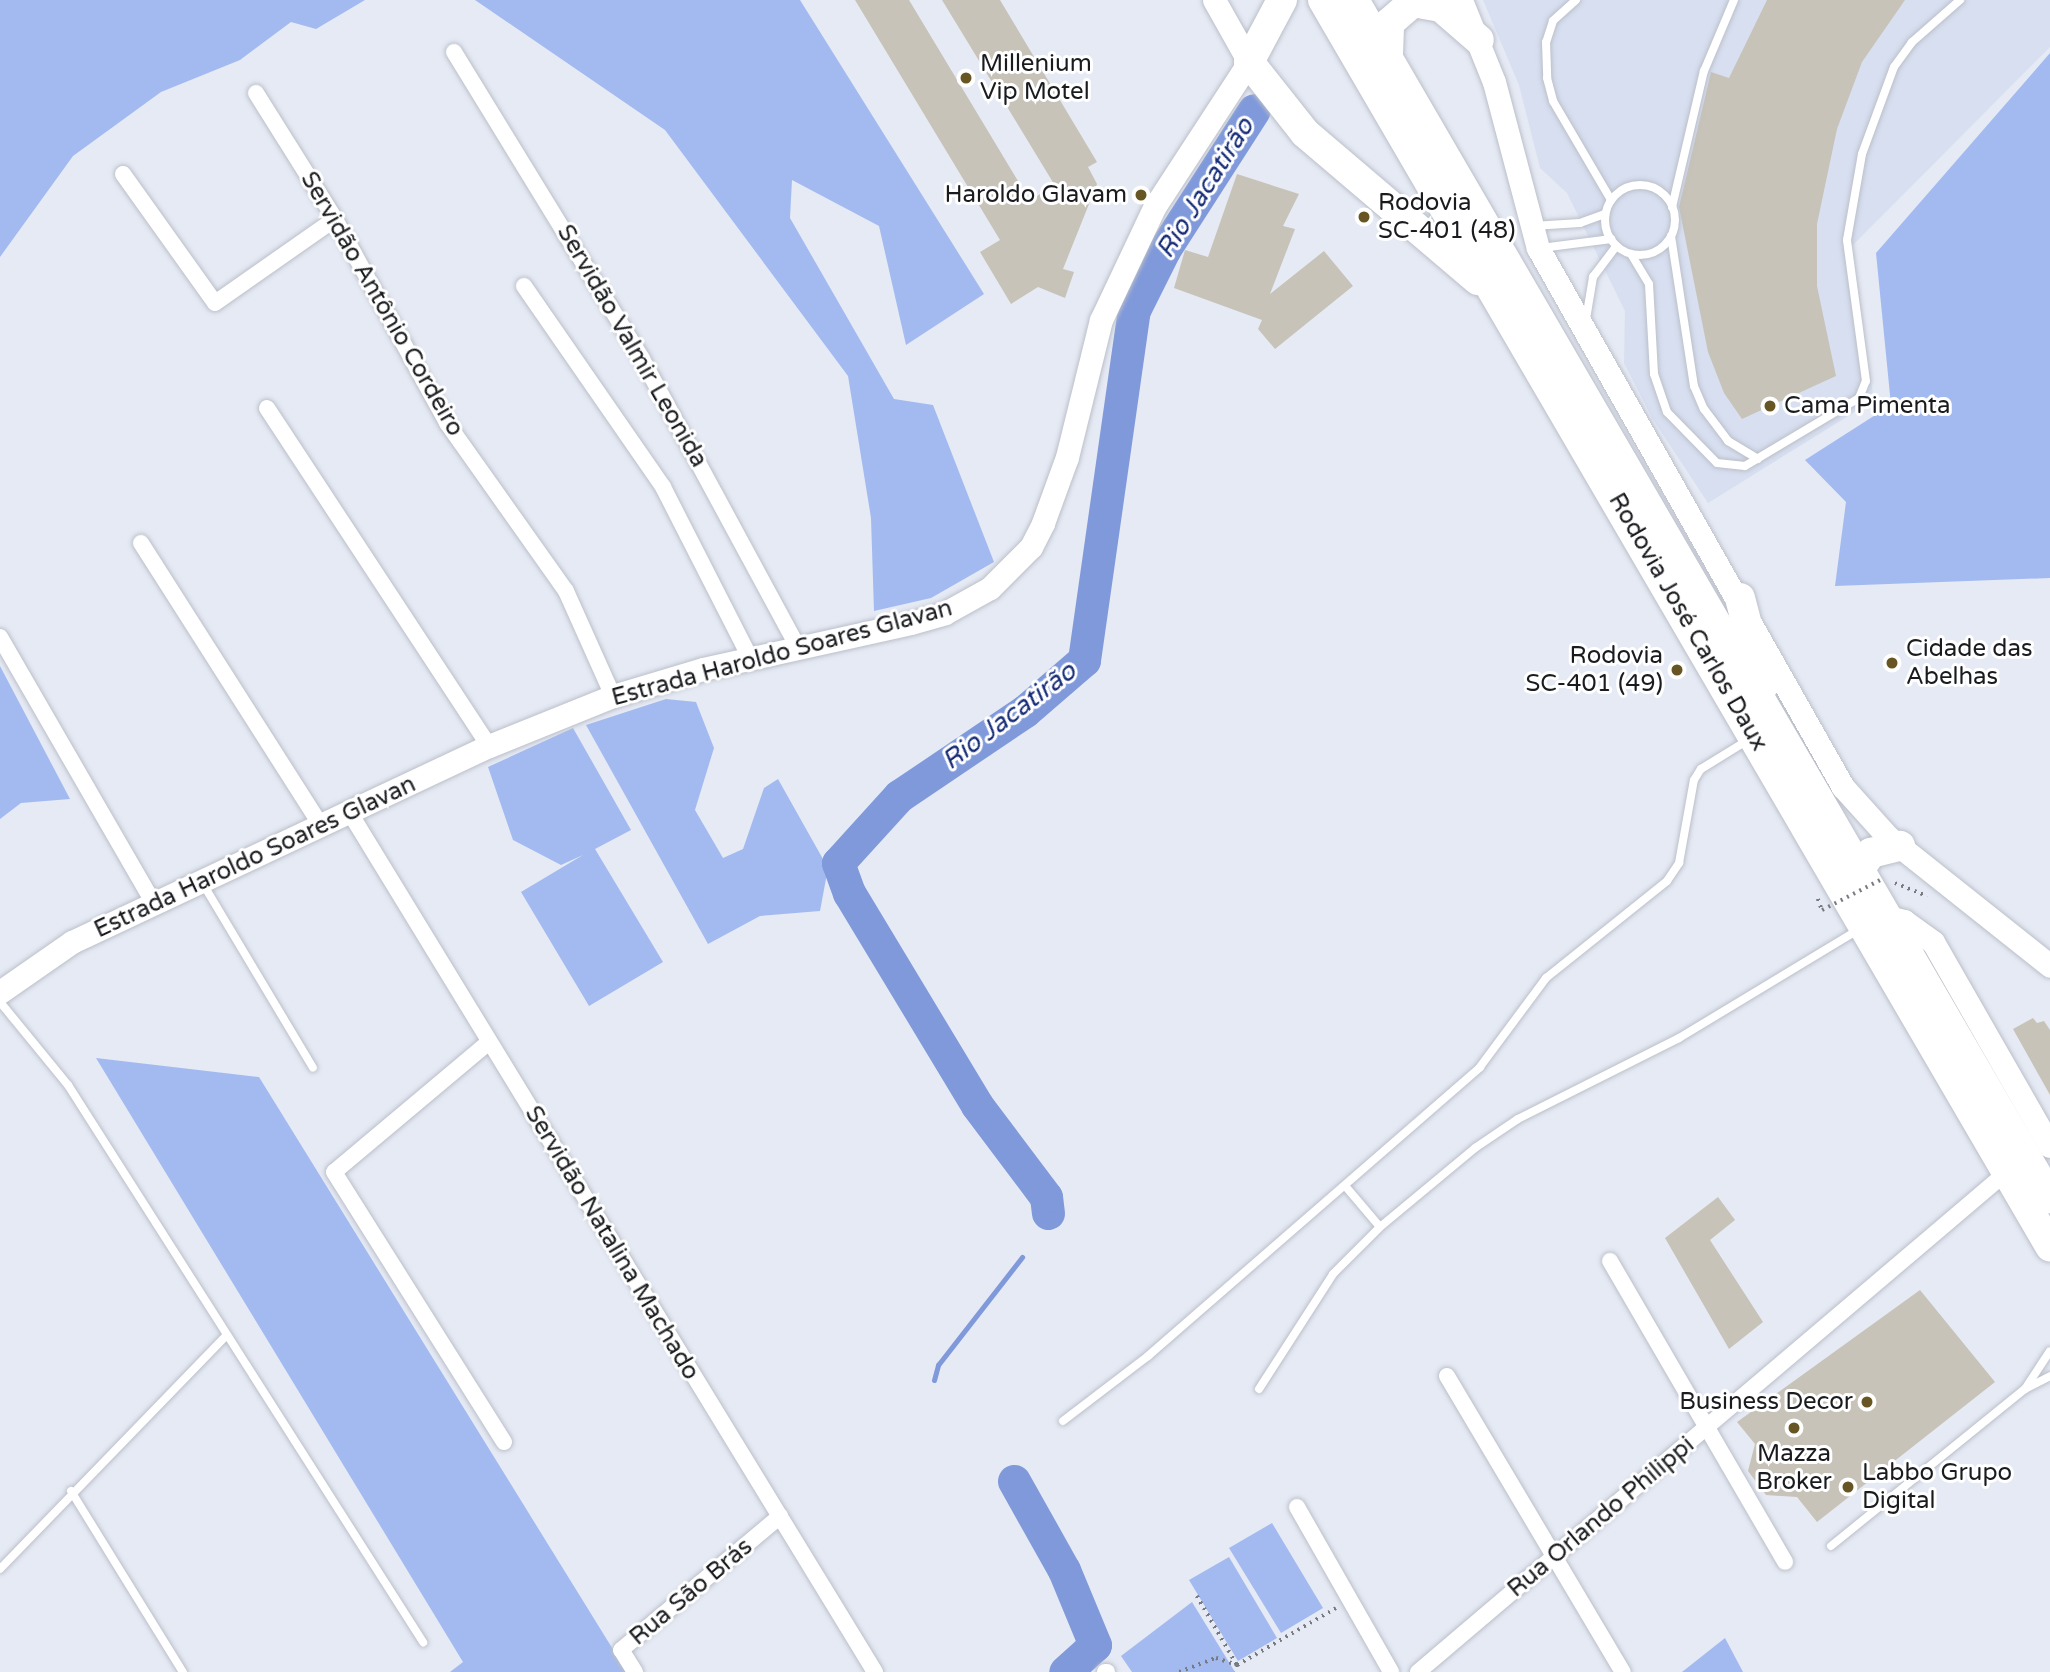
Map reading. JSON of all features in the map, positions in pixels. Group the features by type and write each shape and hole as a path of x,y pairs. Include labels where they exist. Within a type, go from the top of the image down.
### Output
{"highway":[{"path":"1282,0 1249,62 1305,133 1490,289"},
{"name":"Rodovia José Carlos Daux","path":"1323,0 1490,289 1762,727 1872,874 1875,921 2007,1172 2050,1247"},
{"name":"Rodovia José Carlos Daux","path":"1354,0 1388,55 1762,727 1875,921 2050,1198"},
{"path":"1388,55 1389,23 1413,2 1441,7 1479,40"},
{"path":"1740,598 1762,727"},
{"path":"1872,874 1871,853 1900,846"}],"main road":[{"path":"1461,2 1479,40 1529,226 1538,248 1587,340 1740,598 1843,787 1900,846 2050,966"},
{"path":"1217,7 1268,30"},
{"path":"1217,7 1249,62"},
{"name":"Estrada Haroldo Soares Glavan","path":"0,992 72,942 489,746 613,696 797,646 946,613 990,588 1031,547 1067,457 1101,320 1155,206 1249,62"},
{"path":"1875,921 1904,921 1933,942 2050,1146"}],"street":[{"name":"Servidão Valmir Leonida","path":"454,52 635,348 797,646"},
{"name":"Servidão Antônio Cordeiro","path":"256,93 335,219 447,423 566,591 613,696"},
{"path":"123,174 215,303 335,219"},
{"path":"524,286 663,487 750,658"},
{"path":"267,408 489,746"},
{"path":"141,543 321,826"},
{"path":"0,637 154,904"},
{"name":"Servidão Natalina Machado","path":"350,813 875,1672"},
{"path":"489,1042 334,1172 504,1442"},
{"name":"Rua Orlando Philippi","path":"1419,1672 2007,1172"},
{"path":"1610,1261 1785,1562"},
{"path":"1447,1376 1623,1672"},
{"path":"1297,1507 1391,1672"},
{"name":"Rua São Brás","path":"635,1672 621,1650 780,1516"}],"lane":[{"path":"1576,0 1553,21 1547,78 1553,101 1611,200"},
{"path":"1734,0 1704,71 1672,207 1671,236 1692,376 1703,409 1728,441 1758,459"},
{"path":"1538,248 1613,242 1631,254 1649,284 1655,308 1654,374 1667,412 1717,463 1745,466 1758,459 1865,389 1847,240 1862,154 1894,67 1912,42 1960,0"},
{"path":"1587,340 1585,301 1593,277 1613,242 1605,214 1611,200 1623,189 1648,186 1672,207"},
{"path":"1529,226 1566,226 1605,214"},
{"path":"1631,254 1658,250 1671,236"},
{"path":"1063,1420 1139,1364 1346,1187 1480,1067 1546,978 1667,881 1679,863 1689,796 1701,769 1762,727"},
{"path":"202,882 313,1068"},
{"path":"1259,1389 1334,1274 1380,1227 1518,1119 1679,1038 1875,921"},
{"path":"0,1002 68,1085 424,1642"},
{"path":"1346,1187 1380,1227"},
{"path":"0,1569 71,1491 226,1335"},
{"path":"2025,1389 2035,1368 2050,1351"},
{"path":"1830,1546 2025,1389 2047,1379 2035,1368"},
{"path":"71,1491 183,1672"}],"path":[{"path":"1822,910 1872,874 1932,898"},
{"path":"1197,1596 1237,1665"},
{"path":"1235,1672 1237,1665 1350,1600"},
{"path":"1179,1672 1216,1658 1237,1665"}],"shaded area":[{"path":"0,0 365,0 316,29 291,22 240,60 161,92 73,156 0,257"},
{"path":"475,0 800,0 984,294 906,345 879,226 792,180 790,218 894,399 933,405 994,562 931,598 874,611 871,518 848,376 665,130"},
{"path":"1483,0 2050,0 2050,47 1849,249 1874,400 1708,503 1652,418 1624,363 1625,311 1567,193 1540,168 1519,85"},
{"path":"2050,53 2050,578 1835,586 1846,502 1805,460 1891,405 1876,253"},
{"path":"0,666 70,799 21,803 0,819"},
{"path":"666,699 696,702 714,748 695,810 723,858 743,849 764,788 778,779 828,868 820,911 760,916 708,944 586,725"},
{"path":"573,728 631,830 595,849 663,962 589,1006 521,892 583,855 561,865 513,840 488,767"},
{"path":"96,1058 259,1077 627,1672 450,1672 463,1662"},
{"path":"1272,1523 1323,1608 1281,1633 1229,1548"},
{"path":"1229,1557 1277,1638 1238,1661 1189,1580"},
{"path":"1192,1602 1235,1672 1132,1672 1121,1656"},
{"path":"1725,1638 1743,1672 1682,1672"}],"building":[{"path":"855,0 909,0 1030,201 1054,184 942,0 1000,0 1097,162 1088,167 1097,184 1063,269 1074,272 1065,298 1038,287 1011,304 980,252 1000,240"},
{"path":"1767,0 1905,0 1862,62 1837,129 1817,224 1817,286 1836,376 1742,419 1724,393 1708,352 1679,207 1711,72 1729,78"},
{"path":"1237,174 1299,194 1283,226 1295,229 1270,294 1324,251 1353,286 1275,349 1258,329 1262,320 1174,288 1185,250 1208,257"},
{"path":"2033,1018 2037,1023 2044,1021 2050,1030 2050,1095 2013,1029"},
{"path":"1718,1197 1735,1220 1710,1240 1763,1322 1729,1349 1665,1238"},
{"name":"Business Decor","path":"1920,1290 1995,1382 1817,1522 1797,1497 1766,1495 1748,1471 1755,1444 1737,1422"}],"waterway":[{"name":"Rio Jacatirão","path":"1048,1213 1046,1197 977,1105 849,893 838,863 899,796 1025,711 1084,660 1134,310 1164,250 1254,110"},
{"path":"934,1380 938,1365 1022,1257"},
{"name":"Rio Jacatirão","path":"1014,1481 1064,1570 1095,1645 1065,1672"}],"place":[{"name":"Millenium Vip Motel","path":"966,78"},
{"name":"Haroldo Glavam","path":"1141,195"},
{"name":"Rodovia SC-401 (48)","path":"1364,217"},
{"name":"Cama Pimenta","path":"1770,406"},
{"name":"Cidade das Abelhas","path":"1892,663"},
{"name":"Rodovia SC-401 (49)","path":"1677,670"},
{"name":"Business Decor","path":"1867,1402"},
{"name":"Mazza Broker","path":"1794,1428"},
{"name":"Labbo Grupo Digital","path":"1848,1487"}]}
